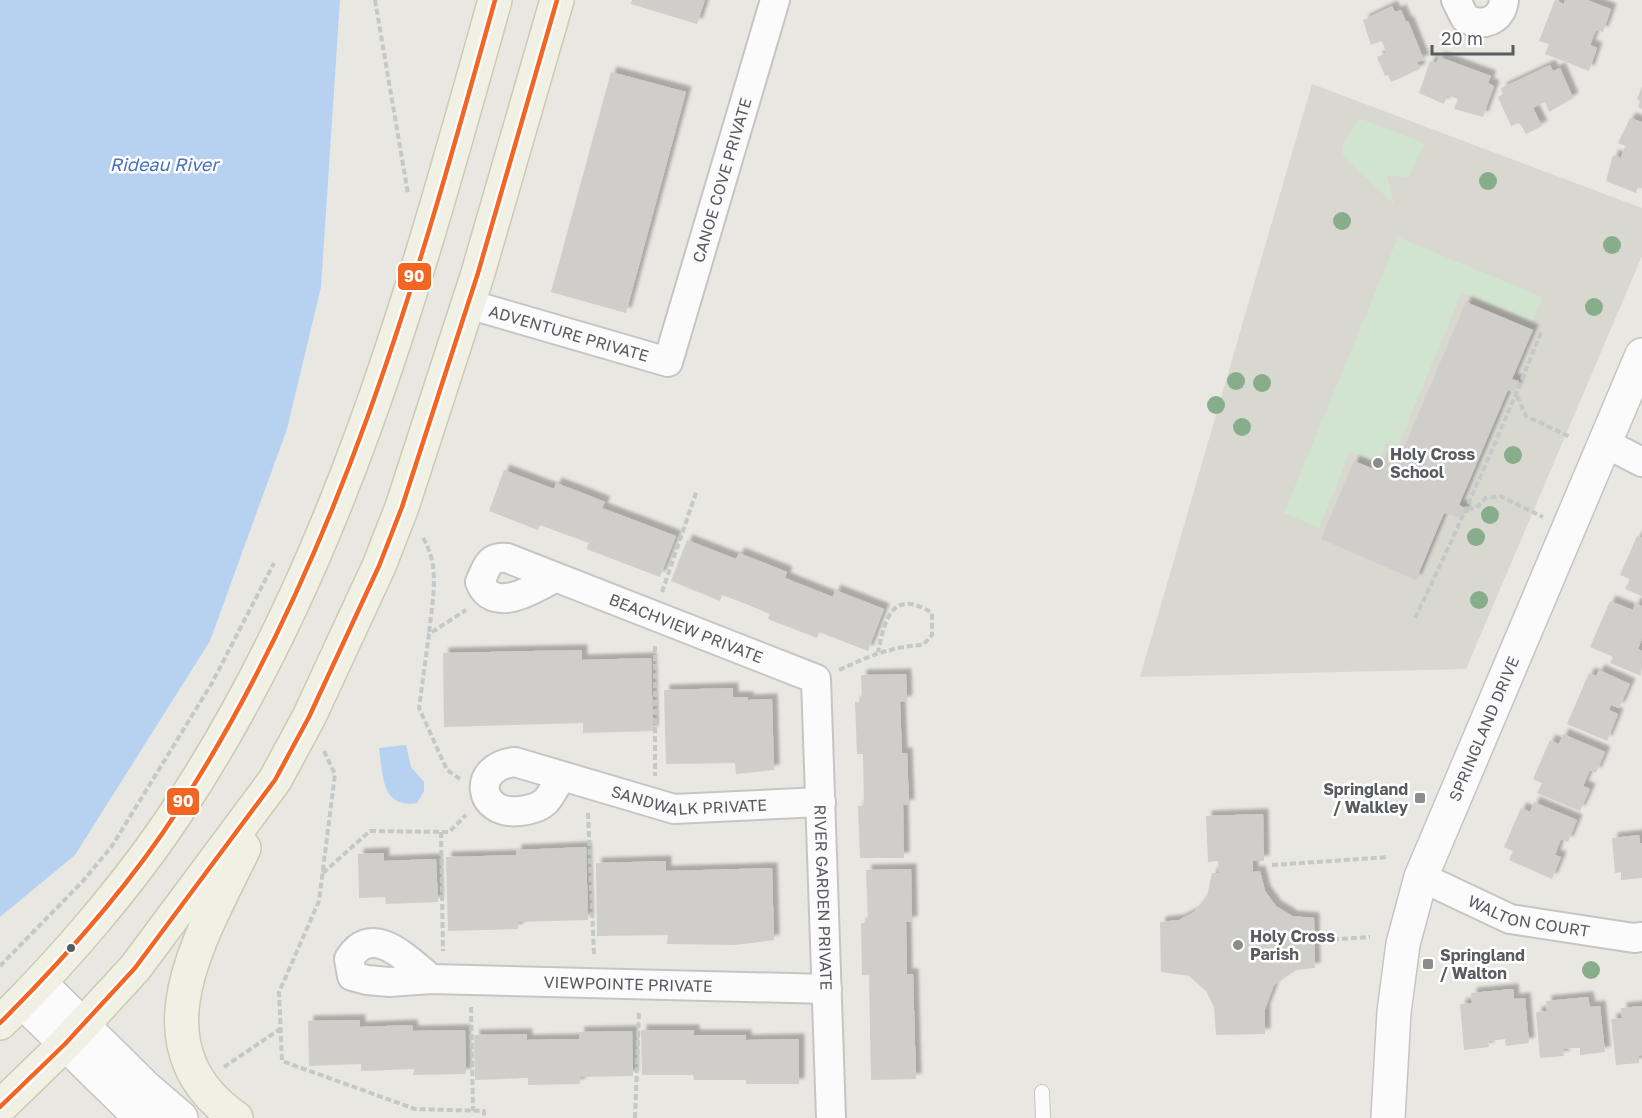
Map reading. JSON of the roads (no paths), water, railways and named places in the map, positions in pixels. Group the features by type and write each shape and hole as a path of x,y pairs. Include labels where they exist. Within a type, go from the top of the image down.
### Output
{"main road":[{"path":"21,1002 108,901 178,811 241,705 292,606 328,524 383,378 443,185 495,0"},
{"path":"236,1118 202,1085 194,1072 180,1021 180,1006 190,963 275,780 309,717 379,566 402,507 468,304 557,0"},
{"path":"0,1107 75,1034 135,968 275,780"}],"street":[{"name":"CANOE COVE PRIVATE","path":"668,362 775,0"},
{"path":"1456,0 1465,18 1480,24 1495,18 1501,12 1504,0"},
{"name":"ADVENTURE PRIVATE","path":"468,304 668,362"},
{"name":"SPRINGLAND DRIVE","path":"1388,1118 1403,944 1421,877 1642,355"},
{"path":"1605,443 1642,462"},
{"name":"BEACHVIEW PRIVATE","path":"554,578 517,598 489,594 480,582 490,560 496,557 507,558 816,679"},
{"name":"RIVER GARDEN PRIVATE","path":"816,679 831,1118"},
{"name":"SANDWALK PRIVATE","path":"574,781 544,803 529,810 504,811 496,808 486,797 484,788 490,772 496,766 515,762 674,809 820,802"},
{"name":"WALTON COURT","path":"1421,877 1510,919 1634,938 1642,937"},
{"name":"VIEWPOINTE PRIVATE","path":"448,979 827,989"},
{"path":"21,1002 75,1034 182,1118"},
{"path":"75,1034 141,1118"}],"lane":[{"path":"1042,1092 1043,1118"}],"water":[{"name":"Rideau River","path":"0,0 340,0 321,287 287,429 210,641 75,855 0,917"},
{"path":"406,745 411,767 424,782 424,791 417,803 396,801 386,788 383,778 379,748"}],"place":[{"name":"Holy Cross School","path":"1378,463"},
{"name":"Springland / Walkley","path":"1420,798"},
{"name":"Holy Cross Parish","path":"1238,945"},
{"name":"Springland / Walton","path":"1428,964"}]}
